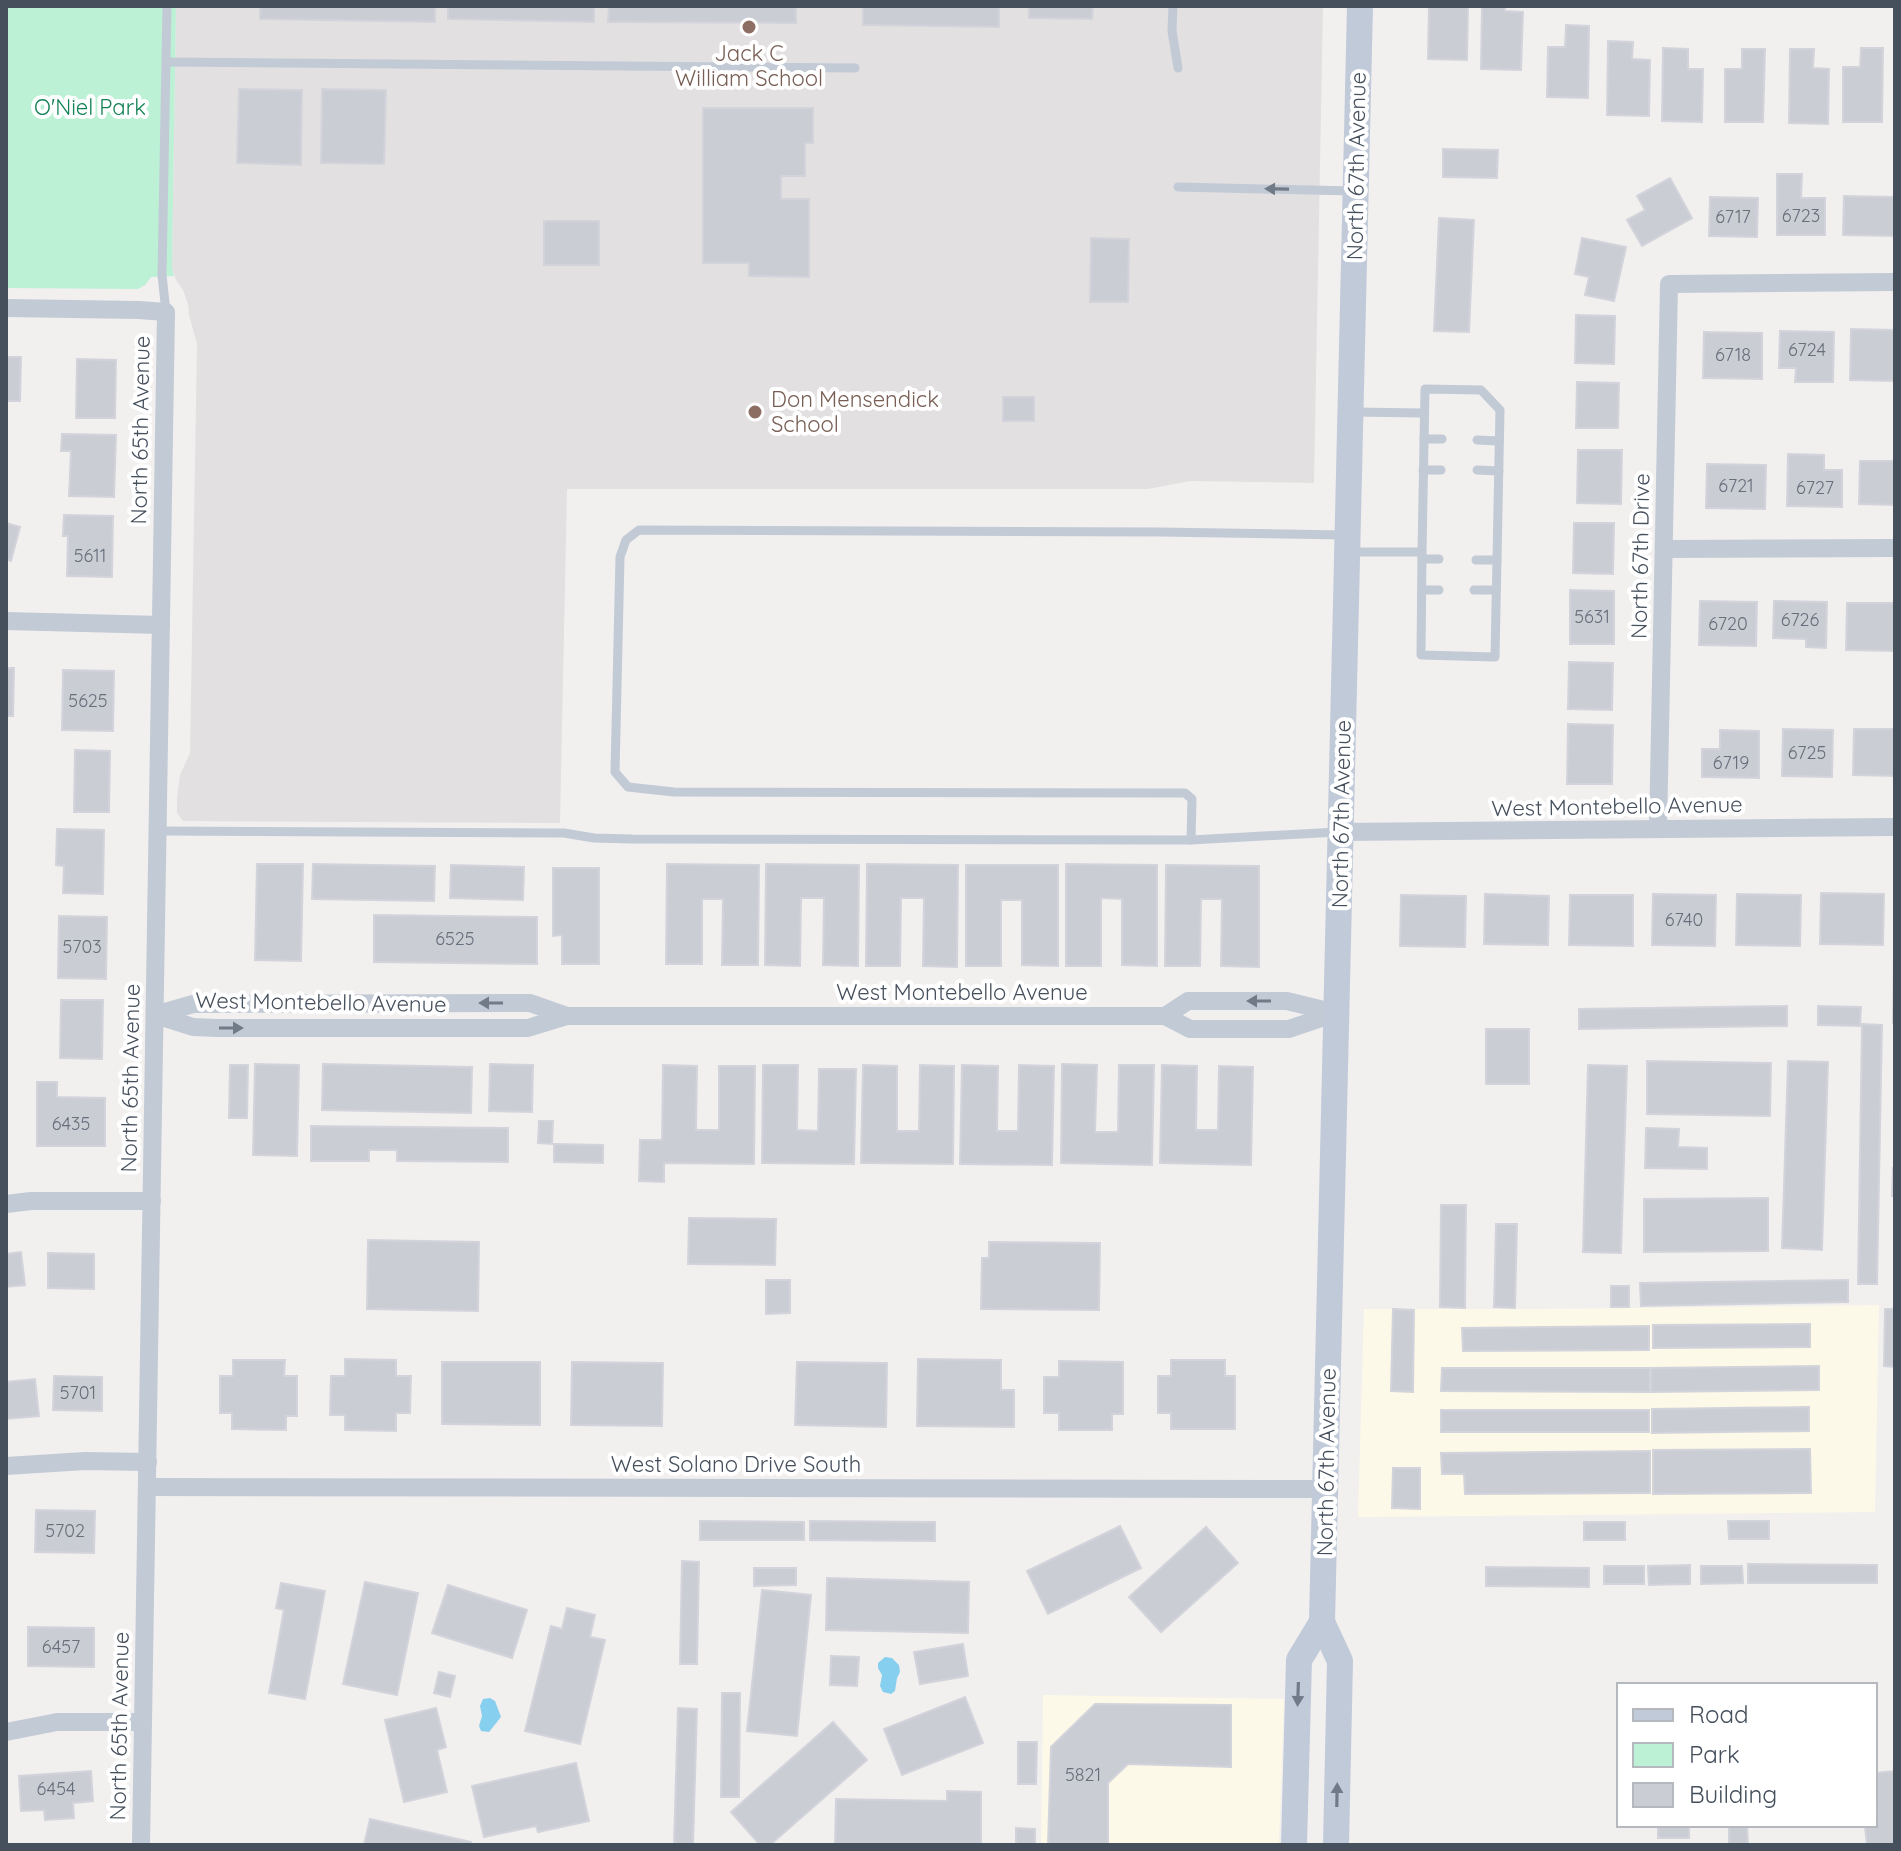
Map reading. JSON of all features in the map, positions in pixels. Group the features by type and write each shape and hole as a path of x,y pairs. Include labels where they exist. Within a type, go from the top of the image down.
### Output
{"main road":[{"name":"North 67th Avenue","path":"1336,1845 1340,1661 1322,1622 1360,6"},
{"name":"North 67th Avenue","path":"1294,1845 1299,1660 1322,1622"}],"street":[{"name":"North 67th Drive","path":"1658,829 1669,284 1895,282"},
{"path":"6,308 166,312"},
{"name":"North 65th Avenue","path":"141,1845 166,312"},
{"path":"1664,549 1895,548"},
{"path":"6,621 161,625"},
{"name":"West Montebello Avenue","path":"1340,832 1895,827"},
{"name":"West Montebello Avenue","path":"1165,1016 1188,1001 1287,1001 1336,1013"},
{"name":"West Montebello Avenue","path":"155,1015 193,1004 530,1003 567,1016 1165,1016 1190,1029 1289,1029 1336,1013"},
{"path":"6,1204 31,1201 152,1201"},
{"path":"6,1466 85,1461 148,1462"},
{"name":"West Solano Drive South","path":"147,1487 1325,1489"},
{"path":"6,1732 57,1722 143,1722"}],"lane":[{"path":"166,312 162,275 167,6"},
{"path":"1173,6 1172,31 1178,68"},
{"path":"167,62 855,68"},
{"path":"1178,187 1355,191"},
{"path":"1425,389 1481,390 1500,410 1495,657 1421,655 1424,413 1425,389"},
{"path":"1350,412 1424,413"},
{"path":"1424,439 1442,439"},
{"path":"1477,440 1499,441"},
{"path":"1423,470 1441,470"},
{"path":"1477,470 1499,471"},
{"path":"1191,840 1192,799 1185,793 690,792 628,787 615,772 620,557 626,540 639,530 1159,532 1347,544 1439,559"},
{"path":"1476,560 1497,560"},
{"path":"1422,590 1439,590"},
{"path":"1474,590 1496,590"},
{"path":"158,831 564,833 632,839 1191,840 1340,832"}],"shaded area":[{"name":"Don Mensendick School","path":"176,6 1323,6 1314,483 1190,481 1148,489 567,489 560,823 183,821 177,813 177,799 180,775 190,753 197,344 188,304 172,269"},
{"path":"1879,1305 1875,1512 1358,1517 1364,1309"},
{"path":"1043,1695 1284,1699 1279,1845 1041,1845"}],"green space":[{"name":"O'Niel Park","path":"6,6 176,6 174,276 151,277 138,289 6,288"}],"water":[{"path":"885,1657 892,1658 899,1665 895,1691 891,1694 883,1692 880,1686 882,1675 878,1663"},
{"path":"483,1699 495,1701 501,1717 489,1732 481,1731 480,1706"}],"building":[{"path":"260,6 435,6 435,22 260,19"},
{"path":"448,6 594,6 594,22 448,19"},
{"path":"609,6 796,6 796,23 608,22"},
{"path":"863,6 999,6 999,27 863,25"},
{"path":"1029,6 1093,6 1092,19 1029,18"},
{"path":"1429,6 1468,6 1467,60 1428,59"},
{"path":"1482,6 1505,6 1505,11 1523,12 1521,70 1481,69"},
{"path":"1566,25 1589,26 1588,98 1547,97 1548,47 1565,47"},
{"path":"1608,41 1633,42 1632,59 1650,60 1649,116 1607,115"},
{"path":"1663,48 1688,49 1688,69 1703,69 1702,122 1662,121"},
{"path":"1861,48 1883,48 1882,122 1843,122 1843,67 1860,67"},
{"path":"1742,49 1765,49 1763,122 1725,122 1725,69 1742,69"},
{"path":"1790,49 1814,49 1813,68 1829,69 1828,124 1789,123"},
{"path":"239,89 302,90 301,165 237,163"},
{"path":"322,89 386,90 384,164 321,163"},
{"path":"703,108 813,108 813,143 805,143 805,176 781,176 781,199 809,199 809,277 749,276 749,263 703,263"},
{"path":"1443,149 1498,150 1497,178 1443,177"},
{"path":"1777,174 1802,174 1801,198 1825,198 1825,235 1777,235"},
{"path":"1670,178 1692,218 1642,246 1627,220 1645,210 1637,196"},
{"path":"1844,196 1895,197 1895,236 1843,235"},
{"path":"1710,197 1758,198 1757,237 1709,236"},
{"path":"1439,218 1474,220 1469,332 1434,331"},
{"path":"544,221 599,221 599,265 544,265"},
{"path":"1091,238 1129,239 1128,302 1090,302"},
{"path":"1582,238 1626,247 1614,301 1585,295 1589,277 1575,274"},
{"path":"1576,315 1615,316 1614,364 1575,363"},
{"path":"1851,329 1895,330 1895,381 1850,380"},
{"path":"1780,331 1834,332 1833,382 1795,382 1796,368 1779,368"},
{"path":"1704,332 1762,333 1762,379 1703,378"},
{"path":"6,357 21,357 20,401 6,401"},
{"path":"77,359 116,360 115,418 76,418"},
{"path":"1577,382 1619,383 1618,428 1576,428"},
{"path":"1003,397 1034,397 1034,421 1003,421"},
{"path":"62,434 116,435 114,497 69,496 71,451 61,451"},
{"path":"1578,450 1622,450 1621,504 1577,503"},
{"path":"1788,454 1824,455 1824,470 1842,470 1842,507 1787,506"},
{"path":"1860,461 1895,461 1895,505 1859,504"},
{"path":"1707,464 1766,465 1765,509 1706,508"},
{"path":"64,515 113,516 112,577 67,576 68,536 63,536"},
{"path":"6,523 20,527 11,561 6,559"},
{"path":"1574,523 1614,523 1613,574 1573,573"},
{"path":"1570,590 1614,591 1614,644 1570,644"},
{"path":"1700,601 1757,602 1756,646 1699,645"},
{"path":"1774,601 1827,602 1826,648 1806,647 1806,639 1773,638"},
{"path":"1847,603 1895,603 1895,651 1846,650"},
{"path":"1569,662 1613,663 1612,710 1568,709"},
{"path":"6,668 14,668 13,716 6,716"},
{"path":"63,670 114,671 113,731 62,730"},
{"path":"1568,724 1613,725 1612,784 1567,784"},
{"path":"1783,729 1833,730 1832,777 1782,776"},
{"path":"1854,729 1895,729 1895,776 1853,775"},
{"path":"1720,730 1759,731 1759,778 1702,777 1702,749 1720,749"},
{"path":"75,750 110,751 109,812 74,812"},
{"path":"57,829 104,830 103,894 63,893 64,866 56,865"},
{"path":"257,864 303,864 301,961 255,960"},
{"path":"313,864 435,866 434,901 312,899"},
{"path":"667,864 759,865 758,965 722,965 723,899 702,899 702,964 666,964"},
{"path":"766,864 859,865 858,966 823,965 824,898 801,898 800,966 765,965"},
{"path":"867,864 958,865 957,967 923,966 924,898 901,898 900,966 866,966"},
{"path":"1066,864 1157,865 1157,966 1122,965 1122,899 1101,898 1101,966 1066,966"},
{"path":"451,865 524,867 523,900 450,898"},
{"path":"966,865 1058,865 1058,966 1022,965 1022,900 1001,900 1001,966 966,966"},
{"path":"1166,865 1259,866 1259,967 1221,966 1222,899 1201,899 1200,966 1165,966"},
{"path":"553,868 599,868 599,964 562,964 562,935 553,936"},
{"path":"1821,893 1884,894 1883,945 1820,944"},
{"path":"1485,894 1549,896 1548,945 1484,944"},
{"path":"1653,894 1716,895 1715,946 1652,945"},
{"path":"1737,894 1801,895 1800,946 1736,945"},
{"path":"1401,895 1466,896 1465,947 1400,946"},
{"path":"1570,895 1633,895 1633,946 1569,945"},
{"path":"374,915 537,917 537,964 374,962"},
{"path":"59,916 107,917 106,979 58,978"},
{"path":"1894,959 1895,1023 1893,1023"},
{"path":"61,1000 103,1000 102,1059 60,1058"},
{"path":"1787,1006 1787,1026 1579,1029 1579,1009"},
{"path":"1818,1006 1861,1007 1860,1026 1818,1025"},
{"path":"1862,1024 1882,1025 1877,1284 1858,1284"},
{"path":"1486,1029 1529,1029 1529,1084 1486,1084"},
{"path":"1647,1061 1771,1063 1770,1116 1647,1114"},
{"path":"1788,1061 1828,1062 1822,1250 1782,1248"},
{"path":"255,1064 299,1065 297,1156 253,1155"},
{"path":"323,1064 472,1067 471,1113 322,1110"},
{"path":"490,1064 533,1065 532,1112 489,1111"},
{"path":"1062,1064 1097,1065 1095,1132 1118,1132 1119,1065 1154,1065 1152,1165 1061,1163"},
{"path":"230,1065 248,1065 247,1118 229,1118"},
{"path":"663,1065 697,1066 696,1130 719,1130 719,1066 755,1066 754,1164 664,1163 664,1182 639,1181 640,1140 662,1140"},
{"path":"763,1065 798,1065 797,1130 818,1131 819,1069 856,1069 854,1164 762,1163"},
{"path":"863,1065 897,1066 897,1131 919,1131 920,1065 954,1066 953,1164 861,1163"},
{"path":"962,1065 998,1066 997,1131 1018,1131 1019,1065 1054,1066 1052,1165 960,1164"},
{"path":"1162,1065 1197,1066 1196,1130 1218,1130 1219,1066 1253,1067 1251,1165 1160,1163"},
{"path":"1588,1065 1627,1066 1621,1253 1583,1252"},
{"path":"37,1082 57,1082 57,1097 105,1098 105,1146 37,1146"},
{"path":"539,1121 553,1121 552,1144 538,1143"},
{"path":"311,1126 508,1128 508,1162 397,1161 397,1150 369,1150 369,1161 311,1161"},
{"path":"1646,1128 1679,1129 1678,1147 1707,1148 1707,1169 1645,1168"},
{"path":"554,1144 603,1145 603,1163 554,1162"},
{"path":"1895,1168 1895,1196 1892,1196"},
{"path":"1768,1198 1768,1251 1644,1252 1644,1199"},
{"path":"1441,1205 1466,1205 1465,1308 1440,1307"},
{"path":"689,1218 776,1219 775,1265 688,1264"},
{"path":"1496,1224 1517,1224 1515,1308 1494,1307"},
{"path":"368,1240 479,1242 478,1311 367,1309"},
{"path":"989,1242 1100,1243 1099,1310 981,1309 982,1258 989,1258"},
{"path":"21,1252 25,1285 6,1287 6,1254"},
{"path":"48,1253 94,1254 94,1289 48,1288"},
{"path":"766,1280 790,1280 790,1313 766,1314"},
{"path":"1848,1280 1848,1302 1641,1306 1640,1283"},
{"path":"1611,1286 1629,1286 1629,1307 1611,1307"},
{"path":"1393,1309 1414,1310 1413,1392 1391,1391"},
{"path":"1885,1309 1895,1309 1895,1367 1884,1366"},
{"path":"1810,1324 1810,1347 1653,1348 1653,1325"},
{"path":"1649,1326 1649,1350 1463,1351 1462,1328"},
{"path":"345,1359 396,1360 396,1376 411,1376 410,1413 396,1413 396,1431 345,1430 345,1415 330,1415 331,1376 345,1376"},
{"path":"918,1359 1001,1360 1001,1390 1014,1390 1014,1427 917,1426"},
{"path":"233,1360 285,1360 284,1376 297,1376 297,1416 286,1416 286,1430 232,1429 232,1413 220,1413 220,1376 233,1376"},
{"path":"1171,1360 1225,1360 1225,1376 1235,1376 1235,1429 1171,1429 1171,1413 1158,1413 1158,1376 1171,1376"},
{"path":"1059,1361 1123,1362 1123,1414 1112,1414 1112,1430 1059,1430 1059,1413 1044,1413 1044,1377 1059,1377"},
{"path":"442,1362 540,1362 540,1425 442,1424"},
{"path":"572,1362 663,1363 662,1426 571,1425"},
{"path":"797,1362 887,1363 886,1427 795,1425"},
{"path":"1819,1366 1819,1390 1651,1392 1651,1368"},
{"path":"1442,1368 1650,1368 1650,1392 1441,1391"},
{"path":"54,1376 102,1377 102,1411 53,1410"},
{"path":"35,1379 39,1416 6,1419 6,1382"},
{"path":"1809,1407 1809,1431 1652,1433 1652,1409"},
{"path":"1441,1410 1649,1410 1649,1432 1441,1432"},
{"path":"1810,1449 1811,1493 1653,1494 1653,1450"},
{"path":"1650,1451 1650,1493 1465,1494 1464,1474 1442,1474 1441,1453"},
{"path":"1393,1468 1420,1468 1420,1509 1392,1508"},
{"path":"36,1510 95,1511 94,1553 35,1552"},
{"path":"700,1521 804,1522 804,1540 700,1540"},
{"path":"810,1521 935,1522 935,1541 810,1540"},
{"path":"1728,1521 1769,1521 1769,1539 1729,1539"},
{"path":"1584,1522 1625,1522 1625,1540 1584,1540"},
{"path":"1120,1526 1141,1568 1048,1614 1027,1571"},
{"path":"1206,1527 1238,1563 1161,1632 1129,1597"},
{"path":"682,1561 699,1562 697,1664 680,1664"},
{"path":"1748,1564 1877,1565 1877,1583 1748,1583"},
{"path":"1690,1565 1690,1584 1649,1585 1648,1566"},
{"path":"1604,1566 1644,1566 1644,1584 1604,1584"},
{"path":"1701,1566 1742,1566 1743,1583 1701,1584"},
{"path":"1486,1567 1589,1568 1589,1587 1486,1586"},
{"path":"754,1568 796,1568 796,1585 754,1586"},
{"path":"827,1578 969,1582 968,1633 826,1630"},
{"path":"365,1582 418,1593 397,1695 343,1684"},
{"path":"281,1583 325,1591 305,1699 269,1693 284,1610 276,1608"},
{"path":"448,1585 527,1610 512,1658 432,1633"},
{"path":"762,1590 811,1595 797,1736 747,1731"},
{"path":"567,1608 595,1615 590,1637 605,1640 580,1744 525,1731 551,1626 562,1629"},
{"path":"28,1627 94,1628 94,1667 28,1666"},
{"path":"963,1644 968,1676 920,1684 914,1652"},
{"path":"831,1656 859,1657 857,1686 830,1685"},
{"path":"439,1672 455,1676 450,1697 434,1693"},
{"path":"722,1693 740,1693 739,1797 721,1797"},
{"path":"965,1697 983,1743 902,1775 884,1729"},
{"path":"1095,1704 1231,1705 1231,1767 1128,1764 1108,1783 1108,1845 1048,1845 1051,1747"},
{"path":"436,1708 446,1747 437,1750 447,1792 404,1802 385,1720"},
{"path":"678,1708 697,1709 693,1845 674,1845"},
{"path":"833,1722 867,1760 770,1845 760,1845 731,1812"},
{"path":"1018,1742 1037,1742 1036,1784 1018,1784"},
{"path":"576,1763 589,1821 538,1832 536,1826 484,1837 472,1786"},
{"path":"91,1771 93,1801 73,1803 74,1818 45,1820 44,1810 21,1811 19,1776"},
{"path":"1895,1771 1895,1845 1867,1845 1865,1827 1877,1827 1877,1773"},
{"path":"947,1791 981,1792 981,1845 835,1845 836,1799 947,1801"},
{"path":"370,1819 471,1842 470,1845 364,1845"},
{"path":"1658,1827 1689,1827 1689,1838 1658,1838"},
{"path":"1729,1827 1747,1827 1748,1845 1729,1845"},
{"path":"1016,1828 1035,1829 1035,1845 1016,1845"}],"place":[{"name":"Jack C William School","path":"749,27"},
{"name":"Don Mensendick School","path":"755,412"}]}
